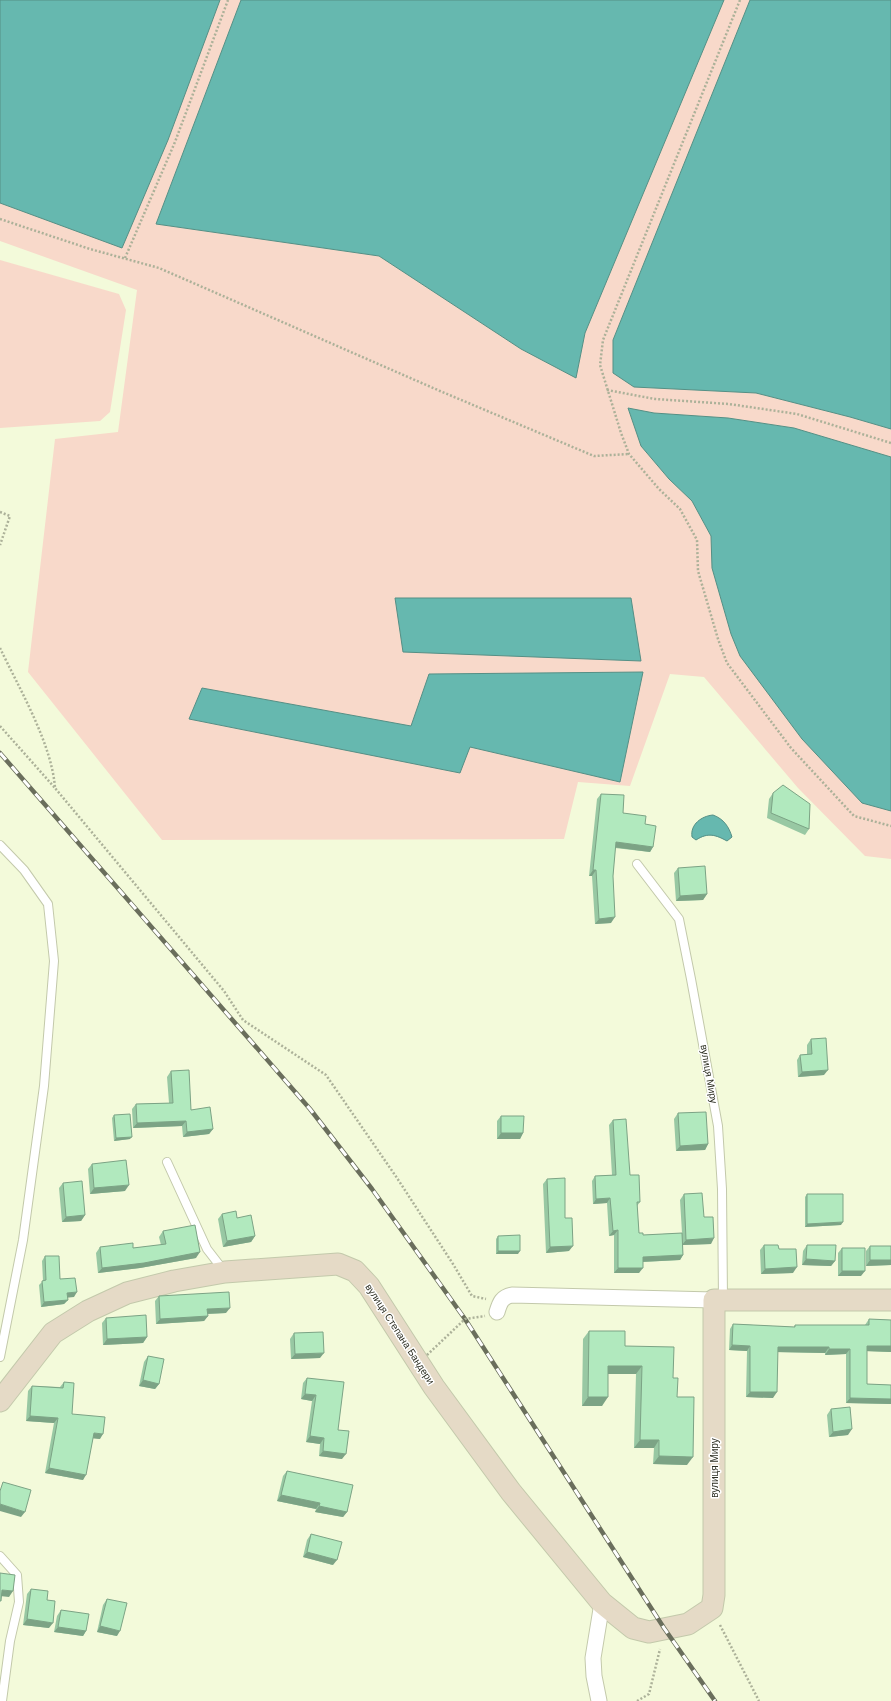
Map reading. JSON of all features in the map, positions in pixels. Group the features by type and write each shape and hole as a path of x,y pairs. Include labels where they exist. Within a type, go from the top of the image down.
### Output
{"street":[{"name":"вулиця Степана Бандери","path":"0,1401 53,1333 88,1311 127,1293 174,1281 225,1272 338,1264 355,1271 369,1286 434,1387 511,1492 602,1603 633,1628 649,1632 688,1624 712,1608"},
{"path":"494,1310 505,1296 512,1295 718,1300 891,1300"},
{"name":"вулиця Миру","path":"712,1608 714,1595 718,1300"},
{"path":"599,1701 594,1676 593,1658 602,1603"}],"lane":[{"path":"0,845 24,870 48,904 54,961 44,1086 23,1240 0,1357"},
{"name":"вулиця Миру","path":"637,864 679,919 691,979 718,1126 722,1189 718,1300"},
{"path":"167,1162 207,1249 225,1272"},
{"path":"0,1556 17,1575 19,1602 10,1641 2,1701"}],"path":[{"path":"125,258 175,142 228,0"},
{"path":"740,0 602,340 600,365 629,454 659,489 680,509 697,540 698,571 718,638 727,662 791,748 854,816 891,826"},
{"path":"0,219 90,249 167,271 440,391 594,456 629,454"},
{"path":"607,390 655,399 729,404 797,414 891,443"},
{"path":"0,512 10,516 0,545"},
{"path":"0,648 36,722 54,771 55,788"},
{"path":"0,726 55,788 224,991 243,1020 326,1075 397,1178 472,1296 494,1310"},
{"path":"427,1355 465,1319 494,1310"},
{"path":"712,1608 759,1701"},
{"path":"637,1701 649,1694 664,1628"}],"shaded area":[{"path":"220,0 241,0 156,224 379,256 521,349 576,378 585,333 724,0 750,0 613,340 634,387 756,393 891,429 891,457 794,428 728,418 654,413 628,408 641,446 669,479 692,501 711,536 712,568 731,634 740,656 862,803 891,811 891,859 865,856 798,788 704,677 670,674 630,786 578,782 564,839 162,840 28,672 55,439 118,432 137,290 0,241 0,203 122,247"},
{"path":"0,260 119,294 126,310 110,412 100,421 0,428"}],"water":[{"path":"0,0 220,0 168,140 122,248 0,203"},
{"path":"241,0 724,0 585,333 576,378 521,349 379,256 156,224"},
{"path":"750,0 891,0 891,429 756,393 634,387 613,373 613,340"},
{"path":"628,408 654,413 728,418 794,428 891,457 891,811 862,803 802,739 740,656 731,634 712,568 711,536 692,501 669,479 641,446"},
{"path":"395,598 631,598 641,661 403,652"},
{"path":"643,672 620,782 470,747 460,773 189,719 202,688 411,726 429,674"},
{"path":"713,815 726,824 732,837 727,841 712,835 704,836 696,840 692,837 693,828 695,825 701,819"}],"building":[{"path":"783,785 810,804 809,829 771,813 773,793"},
{"path":"601,794 624,795 623,813 646,816 645,824 656,826 653,847 616,842 613,876 615,917 599,919 596,870 593,870"},
{"path":"705,866 707,894 680,896 678,868"},
{"path":"826,1038 828,1070 802,1072 800,1055 812,1054 811,1039"},
{"path":"189,1070 191,1110 210,1107 213,1129 187,1132 186,1121 137,1123 136,1104 173,1103 171,1071"},
{"path":"706,1112 708,1144 680,1146 678,1113"},
{"path":"130,1114 132,1137 116,1138 114,1115"},
{"path":"501,1116 524,1116 523,1133 501,1133"},
{"path":"626,1119 630,1175 639,1175 640,1202 637,1202 639,1233 643,1233 643,1235 682,1233 683,1255 643,1257 643,1268 618,1268 618,1230 613,1231 610,1198 596,1199 595,1176 616,1175 613,1120"},
{"path":"126,1160 129,1185 94,1188 92,1164"},
{"path":"565,1178 565,1218 572,1218 573,1246 550,1247 547,1179"},
{"path":"82,1181 85,1215 66,1217 63,1183"},
{"path":"702,1193 704,1217 713,1217 714,1238 686,1240 684,1194"},
{"path":"807,1194 843,1194 843,1222 807,1224"},
{"path":"236,1211 237,1218 251,1215 255,1236 227,1241 222,1214"},
{"path":"195,1225 200,1252 144,1263 102,1268 100,1247 133,1243 133,1248 166,1244 163,1231"},
{"path":"520,1235 520,1251 498,1251 498,1236"},
{"path":"764,1245 778,1245 779,1249 796,1249 797,1267 765,1269"},
{"path":"807,1245 836,1245 835,1261 806,1259"},
{"path":"870,1246 891,1246 891,1260 870,1260"},
{"path":"842,1248 865,1248 865,1271 842,1271"},
{"path":"45,1256 59,1256 60,1279 75,1278 77,1292 67,1293 68,1300 44,1302 42,1281 46,1280"},
{"path":"229,1292 230,1308 207,1309 208,1316 160,1319 159,1296"},
{"path":"146,1315 147,1337 107,1339 106,1318"},
{"path":"869,1319 891,1320 891,1346 867,1346 867,1384 891,1385 891,1399 850,1398 850,1349 829,1349 829,1347 778,1347 777,1392 750,1392 750,1346 732,1345 733,1324 795,1327 795,1325 869,1325"},
{"path":"589,1331 625,1331 625,1346 674,1347 673,1378 678,1378 677,1397 694,1397 693,1457 659,1456 659,1440 640,1440 642,1366 608,1366 608,1397 588,1397"},
{"path":"323,1332 324,1353 295,1354 294,1333"},
{"path":"148,1356 164,1359 159,1384 143,1380"},
{"path":"307,1378 344,1382 338,1430 349,1431 346,1454 323,1451 324,1438 310,1436 316,1395 305,1394"},
{"path":"64,1382 74,1383 72,1414 105,1417 103,1434 94,1433 86,1475 49,1468 58,1418 30,1416 32,1386 63,1388"},
{"path":"850,1407 852,1429 833,1432 831,1409"},
{"path":"287,1471 353,1485 347,1512 319,1506 320,1503 281,1495"},
{"path":"3,1482 31,1490 25,1512 0,1504 0,1491"},
{"path":"311,1534 342,1542 337,1560 307,1552"},
{"path":"0,1573 15,1575 13,1591 2,1590 1,1601 0,1601"},
{"path":"31,1589 48,1591 47,1600 55,1601 53,1623 27,1619"},
{"path":"107,1599 127,1603 120,1631 100,1626"},
{"path":"61,1610 89,1614 86,1631 58,1627"}],"railway":[{"path":"0,753 310,1109 372,1189 465,1319 664,1628 715,1701"}]}
